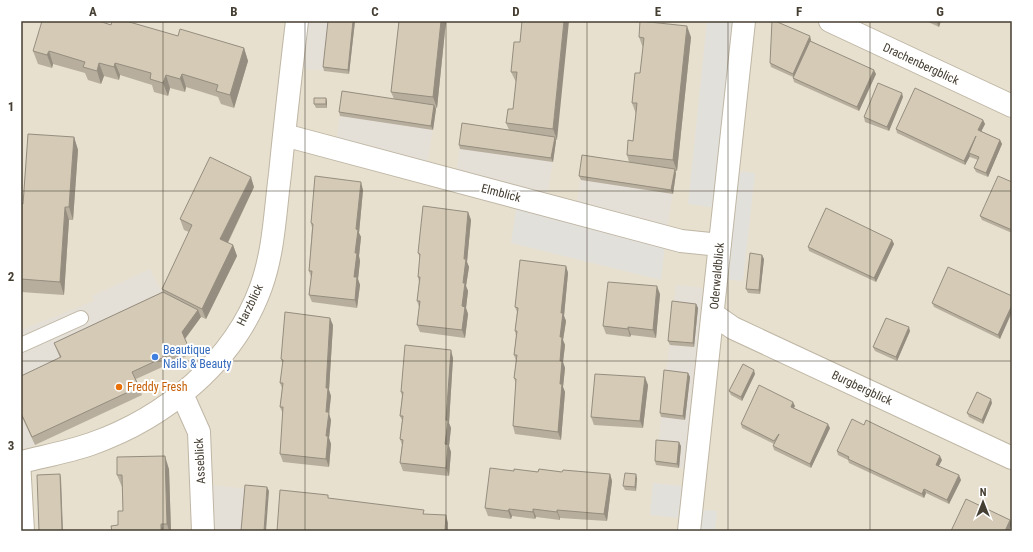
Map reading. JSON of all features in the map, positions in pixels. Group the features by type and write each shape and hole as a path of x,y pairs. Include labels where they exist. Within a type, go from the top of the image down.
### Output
{"street":[{"name":"Harzblick","path":"22,462 55,455 93,443 154,413 182,394 204,375 244,321 261,287 271,247 297,21"},
{"name":"Oderwaldblick","path":"689,531 714,314 744,21"},
{"name":"Drachenbergblick","path":"830,21 1012,106"},
{"name":"Elmblick","path":"284,135 672,239 720,245"},
{"name":"Burgbergblick","path":"714,314 733,328 1012,458"},
{"name":"Asseblick","path":"182,394 199,432 203,531"}],"lane":[{"path":"21,345 81,318"},
{"path":"22,462 27,531"}],"shaded area":[{"path":"21,21 1012,21 1012,531 21,531"},
{"path":"297,21 355,21 349,74 292,67"},
{"path":"707,21 744,21 728,170 755,173 743,281 716,278 724,209 688,204"},
{"path":"343,95 436,109 426,173 335,149"},
{"path":"463,127 556,141 546,205 455,181"},
{"path":"584,159 676,173 666,237 575,213"},
{"path":"518,198 666,237 661,280 511,243"},
{"path":"150,269 166,300 57,351 64,365 21,385 21,330 94,301 92,296"},
{"path":"676,285 715,289 696,470 656,465"},
{"path":"21,415 35,445 21,451"},
{"path":"653,483 694,487 691,509 717,511 715,531 689,531 690,519 650,515"},
{"path":"201,484 269,491 266,531 203,531"}],"building":[{"path":"42,21 99,21 111,25 112,21 126,21 178,36 180,29 244,48 230,95 216,91 218,85 182,74 180,79 166,75 163,83 150,79 151,73 115,63 114,67 99,63 97,71 83,67 85,62 49,51 47,55 33,51"},
{"path":"328,21 353,21 348,70 323,67"},
{"path":"399,21 441,21 433,97 391,92"},
{"path":"522,21 564,21 553,129 506,123 508,109 513,109 517,72 511,72 514,42 520,42"},
{"path":"640,21 687,26 673,160 627,155 628,140 633,141 637,103 632,103 635,73 640,73 644,38 639,37"},
{"path":"772,21 810,36 793,74 770,63"},
{"path":"810,41 874,70 857,107 793,78"},
{"path":"878,83 902,93 887,127 864,117"},
{"path":"915,88 983,120 978,130 1000,140 986,173 974,168 979,157 969,153 976,136 964,161 896,129"},
{"path":"342,91 434,105 431,126 339,112"},
{"path":"314,98 326,98 326,104 314,104"},
{"path":"462,123 555,137 551,158 459,145"},
{"path":"28,134 74,137 69,207 65,207 60,282 21,279 21,204 23,204"},
{"path":"582,155 675,169 671,190 579,176"},
{"path":"210,157 251,177 220,239 233,245 202,309 162,289 192,225 180,219"},
{"path":"315,176 361,182 356,229 358,230 355,253 357,253 354,277 357,277 355,300 309,295 312,271 309,271"},
{"path":"998,176 1012,182 1012,230 980,216"},
{"path":"423,206 468,212 464,259 466,259 463,283 465,283 462,306 465,307 462,330 417,325 420,301 417,301 420,277 418,277 420,254 418,253"},
{"path":"826,208 892,240 874,278 808,247"},
{"path":"750,253 762,255 759,290 746,289"},
{"path":"520,260 566,266 561,313 563,313 560,337 562,337 560,361 562,361 560,384 562,384 558,432 513,426 516,379 514,378 517,355 514,355 517,331 515,331 518,308 515,307"},
{"path":"948,267 1012,296 1012,305 998,335 932,303"},
{"path":"608,282 657,286 653,330 603,326"},
{"path":"163,292 198,310 182,332 188,346 132,372 139,387 32,437 21,413 21,376 61,357 54,343"},
{"path":"672,301 696,304 693,343 668,341"},
{"path":"285,312 330,318 326,388 328,388 326,412 329,412 326,436 328,436 326,459 280,454 283,407 280,407 283,383 280,383 283,360 281,359"},
{"path":"886,318 909,327 896,357 873,347"},
{"path":"405,345 451,350 446,420 448,421 445,444 448,445 446,468 400,463 403,440 400,439 403,416 400,416 403,392 401,392"},
{"path":"743,364 754,370 741,397 729,391"},
{"path":"664,370 688,373 683,416 660,413"},
{"path":"595,374 645,377 640,421 591,417"},
{"path":"759,385 793,402 791,407 828,424 810,464 773,446 779,434 774,441 741,424"},
{"path":"977,392 991,399 982,420 967,413"},
{"path":"852,419 864,425 866,420 940,456 936,465 959,475 947,500 924,489 922,494 848,459 849,457 837,451"},
{"path":"656,440 679,442 677,464 655,461"},
{"path":"165,456 167,524 161,524 161,531 112,531 111,526 118,525 118,511 123,511 122,475 117,475 117,457"},
{"path":"490,468 514,471 514,469 538,472 539,469 562,472 563,470 610,474 604,514 557,510 557,512 533,509 533,512 509,509 508,511 485,508"},
{"path":"625,473 636,474 635,487 623,486"},
{"path":"60,474 62,531 39,531 37,475"},
{"path":"245,485 267,487 264,531 241,531"},
{"path":"280,490 328,495 328,498 424,510 423,514 446,515 445,531 277,531"},
{"path":"966,499 1010,520 1005,531 951,531"}],"place":[{"name":"Beautique Nails & Beauty","path":"155,357"},
{"name":"Freddy Fresh","path":"119,387"}]}
